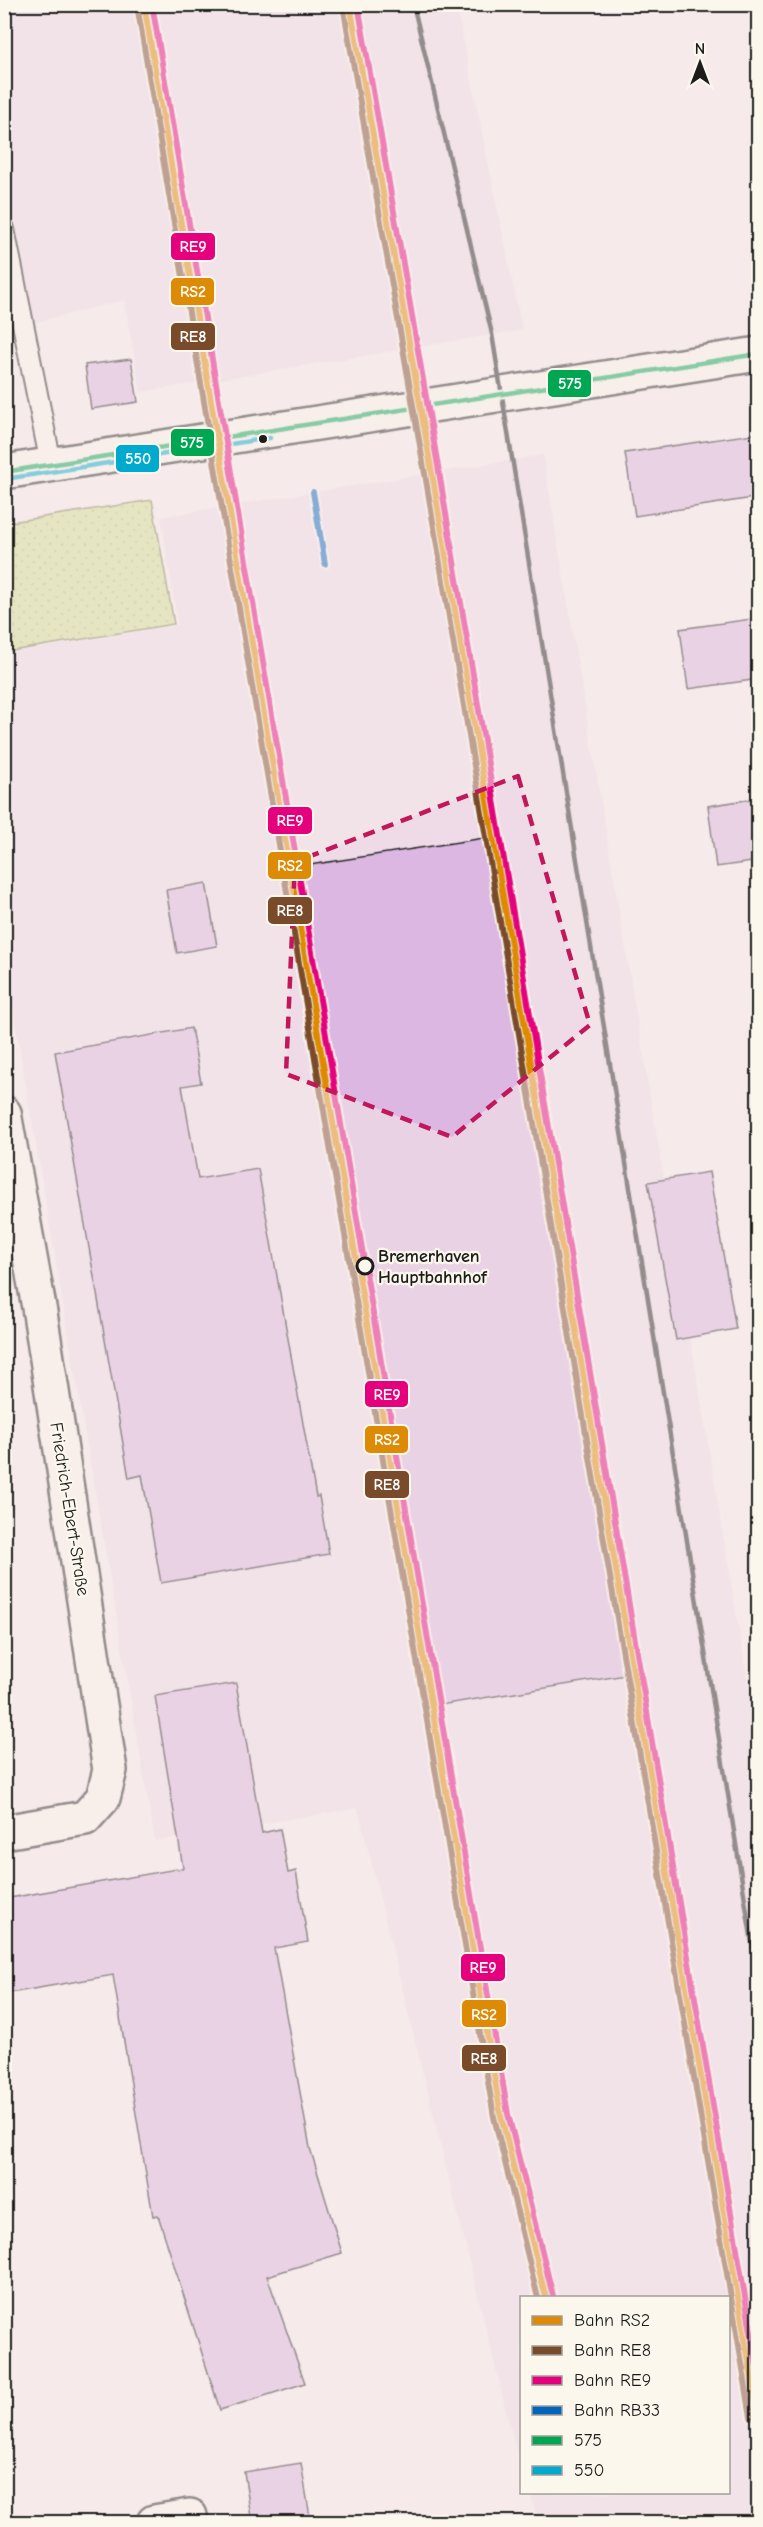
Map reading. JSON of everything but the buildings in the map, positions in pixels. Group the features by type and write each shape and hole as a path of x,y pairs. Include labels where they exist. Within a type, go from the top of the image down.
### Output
{"street":[{"path":"4,472 759,354"},
{"name":"Friedrich-Ebert-Straße","path":"4,1113 40,1313 110,1770 103,1798 85,1818 4,1832"},
{"path":"154,2523 190,2516 191,2523"}],"lane":[{"path":"4,229 51,464"}],"highlighted area":[{"path":"518,776 590,1025 452,1137 286,1074 295,862"}],"shaded area":[{"path":"5,5 456,5 522,330 141,392 124,300 5,330"},
{"path":"543,455 758,1744 758,2522 539,2522 530,2494 730,2494 730,2296 520,2296 520,2461 358,1808 155,1841 10,992 4,878 4,654 178,625 161,517"}],"green space":[{"path":"152,500 174,624 5,652 5,523"}],"railway":[{"path":"413,4 492,334 758,1980"}],"rail line":[{"name":"RS2","path":"144,4 501,2116 546,2296"},
{"name":"RE9","path":"152,4 508,2114 553,2296"},
{"name":"RS2","path":"350,4 432,473 758,2416"},
{"name":"RE9","path":"358,4 439,472 758,2374"},
{"name":"RE8","path":"137,5 494,2117 538,2296"},
{"name":"RE8","path":"343,5 425,474 751,2417"},
{"name":"RB33","path":"313,492 325,564"}],"transit line":[{"name":"575","path":"4,472 758,354"},
{"name":"550","path":"5,479 270,438"}],"place":[{"name":"Bremerhaven Hauptbahnhof","path":"365,1266"}]}
